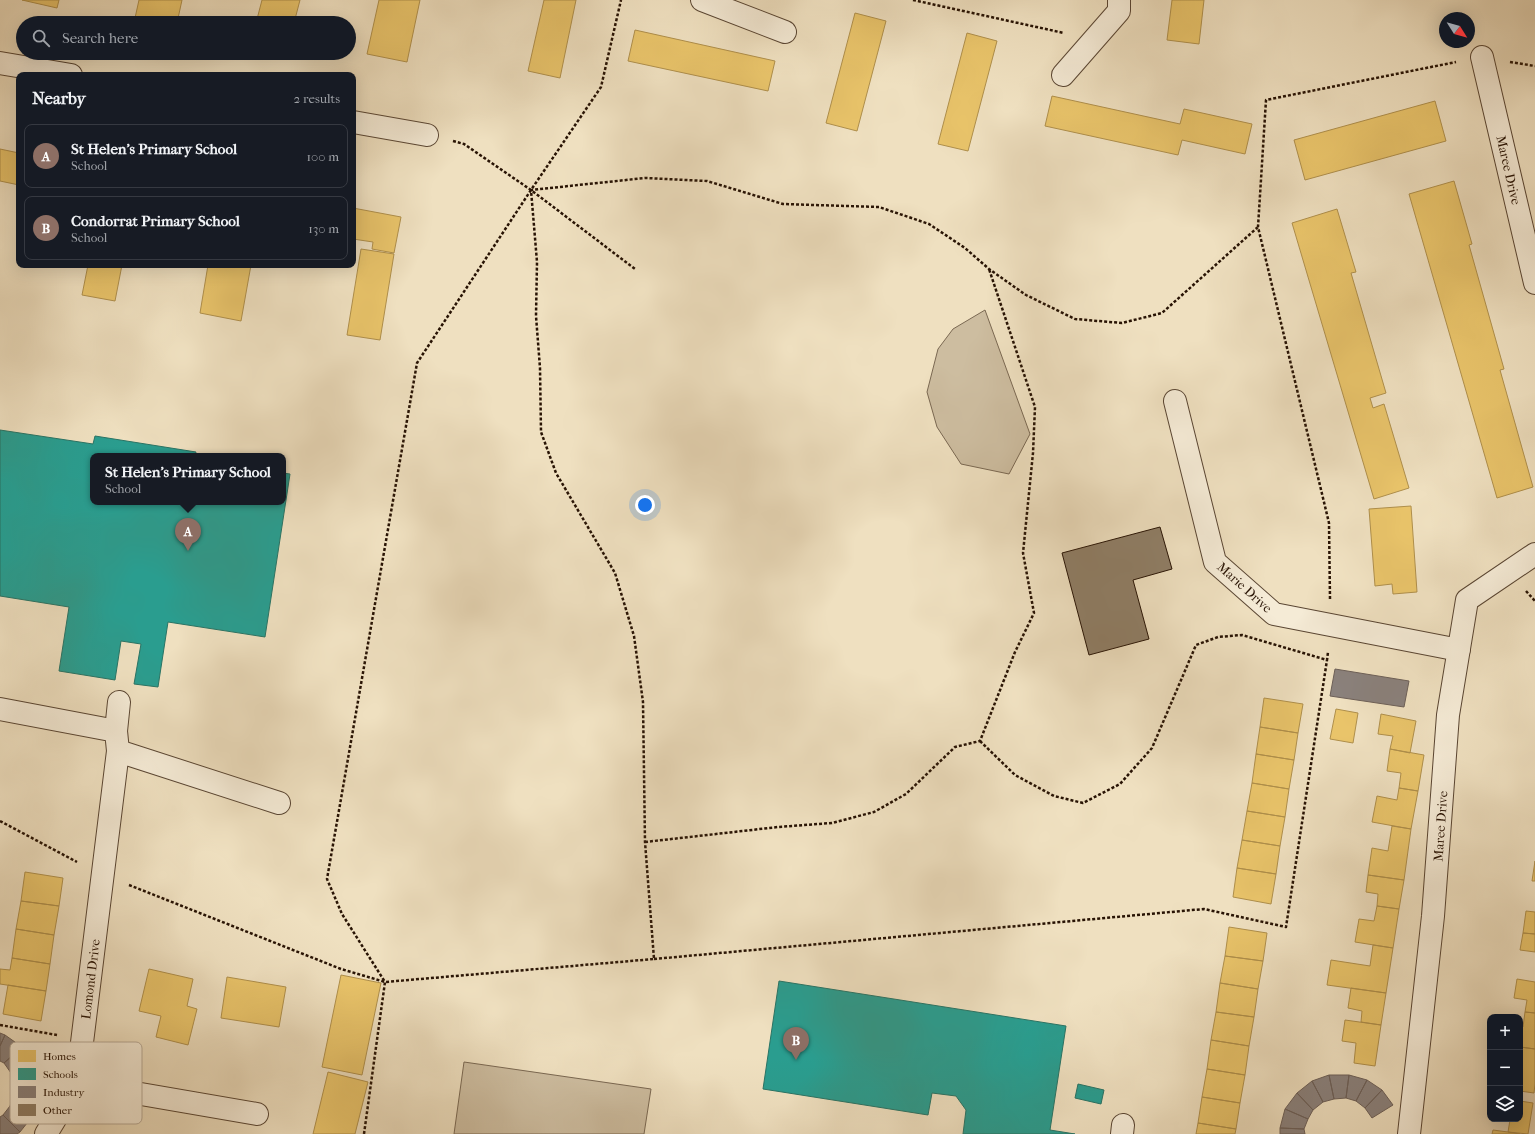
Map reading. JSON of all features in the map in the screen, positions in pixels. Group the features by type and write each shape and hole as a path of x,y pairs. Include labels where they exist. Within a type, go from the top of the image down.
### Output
{"street":[{"path":"702,0 784,32"},
{"path":"1063,75 1119,11 1119,0"},
{"name":"Maree Drive","path":"1482,57 1535,283"},
{"path":"0,63 53,72"},
{"path":"356,123 427,135"},
{"name":"Marie Drive","path":"1175,401 1215,562 1274,614 1459,650"},
{"name":"Maree Drive","path":"1409,1134 1433,916 1448,715 1467,600 1535,554"},
{"name":"Lomond Drive","path":"83,1042 103,875 117,741 119,702"},
{"path":"0,709 117,741 279,803"},
{"path":"142,1094 257,1114"},
{"name":"Lomond Drive","path":"46,1134 52,1124"}],"path":[{"path":"364,1134 385,982 342,914 327,878 417,363 530,190 600,87 621,0"},
{"path":"913,0 1094,39"},
{"path":"0,821 103,875 341,969 385,982 654,960 1204,910 1286,928 1331,625 1329,523 1258,227 1266,100 1482,57 1535,66"},
{"path":"427,135 464,144 530,190 635,269"},
{"path":"530,190 646,178 707,181 783,204 879,207 929,224 965,248 989,269 1026,295 1075,319 1122,323 1162,313 1258,227"},
{"path":"530,190 537,262 536,316 540,368 541,432 556,473 615,573 634,636 643,702 645,842 654,960"},
{"path":"980,741 1015,652 1034,613 1023,553 1033,453 1035,407 989,269"},
{"path":"980,741 1015,775 1054,796 1083,803 1120,784 1152,748 1196,645 1218,637 1242,635 1327,660"},
{"path":"645,842 778,827 832,823 874,812 906,794 955,747 980,741"},
{"path":"0,1025 83,1039"}],"shaded area":[{"path":"985,310 1030,434 1009,474 961,464 937,427 927,392 938,349 953,329"},
{"path":"464,1062 651,1089 644,1134 454,1134"}],"building: Homes":[{"path":"22,0 59,0 57,8"},
{"path":"139,0 182,0 179,16 135,16"},
{"path":"262,0 300,0 296,16 258,16"},
{"path":"379,0 420,0 407,62 367,54"},
{"path":"544,0 576,0 560,78 528,71"},
{"path":"1172,0 1204,0 1199,44 1167,40"},
{"path":"855,13 886,21 857,131 826,123"},
{"path":"635,30 775,61 768,91 628,61"},
{"path":"967,33 997,41 968,151 938,144"},
{"path":"1052,96 1180,124 1184,109 1252,124 1245,154 1182,140 1178,155 1045,126"},
{"path":"1435,101 1446,141 1305,180 1294,140"},
{"path":"0,149 16,152 16,184 0,181"},
{"path":"1454,181 1472,244 1469,245 1504,369 1500,370 1533,487 1497,498 1409,194"},
{"path":"356,209 401,217 394,253 372,249 373,242 356,239"},
{"path":"1337,209 1356,272 1351,273 1386,393 1370,398 1373,408 1384,404 1409,488 1374,499 1292,223"},
{"path":"361,249 394,254 380,340 347,335"},
{"path":"87,268 121,268 115,301 82,295"},
{"path":"208,268 250,268 241,321 200,313"},
{"path":"1411,506 1417,592 1393,594 1392,584 1375,586 1369,509"},
{"path":"1264,698 1303,704 1298,733 1260,727"},
{"path":"1336,709 1358,713 1353,743 1330,739"},
{"path":"1381,714 1416,721 1410,753 1390,749 1393,736 1378,734"},
{"path":"1260,727 1298,733 1294,760 1256,754"},
{"path":"1390,749 1424,755 1418,791 1399,788 1401,773 1387,771"},
{"path":"1256,754 1294,760 1289,789 1252,783"},
{"path":"1252,783 1289,789 1285,817 1247,811"},
{"path":"1399,788 1418,791 1411,829 1372,822 1377,796 1397,800"},
{"path":"1247,811 1285,817 1280,846 1242,840"},
{"path":"1392,826 1411,829 1404,880 1368,875 1372,848 1388,851"},
{"path":"1242,840 1280,846 1276,874 1237,868"},
{"path":"1535,861 1535,881 1532,881"},
{"path":"1237,868 1276,874 1271,904 1233,897"},
{"path":"25,872 63,878 59,906 21,901"},
{"path":"1368,875 1404,880 1399,909 1377,906 1378,894 1366,892"},
{"path":"21,901 59,906 54,935 16,929"},
{"path":"1377,906 1399,909 1393,948 1355,942 1359,919 1374,921"},
{"path":"1526,911 1535,912 1535,934 1523,933"},
{"path":"1229,927 1267,933 1263,961 1225,956"},
{"path":"16,929 54,935 50,964 12,958"},
{"path":"1523,933 1535,934 1535,952 1520,950"},
{"path":"1373,945 1393,948 1386,993 1327,985 1331,960 1370,966"},
{"path":"1225,956 1263,961 1258,989 1220,983"},
{"path":"12,958 50,964 46,991 0,984 0,969 10,970"},
{"path":"149,969 193,979 187,1006 197,1009 188,1045 156,1037 161,1016 139,1011"},
{"path":"341,975 381,983 362,1075 322,1067"},
{"path":"227,977 286,987 279,1027 221,1018"},
{"path":"1517,979 1535,982 1535,1013 1525,1012 1527,1000 1514,998"},
{"path":"1220,983 1258,989 1254,1017 1216,1012"},
{"path":"8,985 46,991 41,1021 3,1014"},
{"path":"1351,988 1386,993 1381,1025 1361,1022 1362,1011 1348,1008"},
{"path":"1216,1012 1254,1017 1249,1046 1211,1040"},
{"path":"1525,1012 1535,1013 1535,1049 1523,1047"},
{"path":"1345,1020 1381,1025 1375,1066 1354,1063 1356,1043 1342,1041"},
{"path":"1211,1040 1249,1046 1245,1075 1207,1069"},
{"path":"1523,1047 1535,1049 1534,1093 1523,1091"},
{"path":"1207,1069 1245,1075 1240,1103 1202,1097"},
{"path":"328,1072 368,1082 355,1134 313,1134"},
{"path":"1202,1097 1240,1103 1236,1129 1198,1123"},
{"path":"1523,1101 1533,1103 1528,1134 1508,1132 1510,1122 1523,1122"},
{"path":"1198,1123 1236,1129 1235,1134 1196,1134"},
{"path":"1493,1130 1508,1132 1520,1134 1492,1134"}],"building: Schools":[{"path":"0,430 93,444 95,436 196,452 90,453 90,505 285,505 265,637 168,622 158,687 134,684 141,644 121,641 115,680 59,671 69,607 0,596"},
{"path":"286,473 290,474 286,500"},
{"path":"779,981 1066,1026 1050,1130 1075,1134 963,1134 966,1110 956,1096 932,1093 928,1115 763,1089"},
{"path":"1078,1084 1104,1090 1101,1104 1075,1098"}],"building: Industry":[{"path":"1335,669 1409,681 1404,707 1330,696"},
{"path":"0,1033 5,1035 0,1046"},
{"path":"5,1035 15,1042 10,1042 10,1058 4,1063 0,1061 0,1046"},
{"path":"10,1058 10,1072 4,1063"},
{"path":"1329,1075 1349,1075 1346,1098 1334,1099"},
{"path":"1329,1075 1334,1099 1323,1102 1312,1081"},
{"path":"1349,1075 1367,1080 1356,1101 1346,1098"},
{"path":"1367,1080 1382,1090 1365,1108 1356,1101"},
{"path":"1312,1081 1323,1102 1313,1110 1297,1093"},
{"path":"1382,1090 1393,1105 1372,1118 1365,1108"},
{"path":"1297,1093 1313,1110 1308,1119 1285,1109"},
{"path":"10,1106 10,1122 3,1115"},
{"path":"1285,1109 1308,1119 1304,1129 1280,1128"},
{"path":"3,1115 10,1122 10,1124 12,1124 20,1132 17,1134 0,1134 0,1117"},
{"path":"12,1124 26,1124 20,1132"},
{"path":"1280,1128 1304,1129 1305,1134 1280,1134"}],"building: Other":[{"path":"1160,527 1172,569 1133,580 1149,639 1089,655 1062,553"}],"place":[{"name":"St Helen's Primary School","path":"188,551"},
{"name":"Condorrat Primary School","path":"796,1060"}]}
